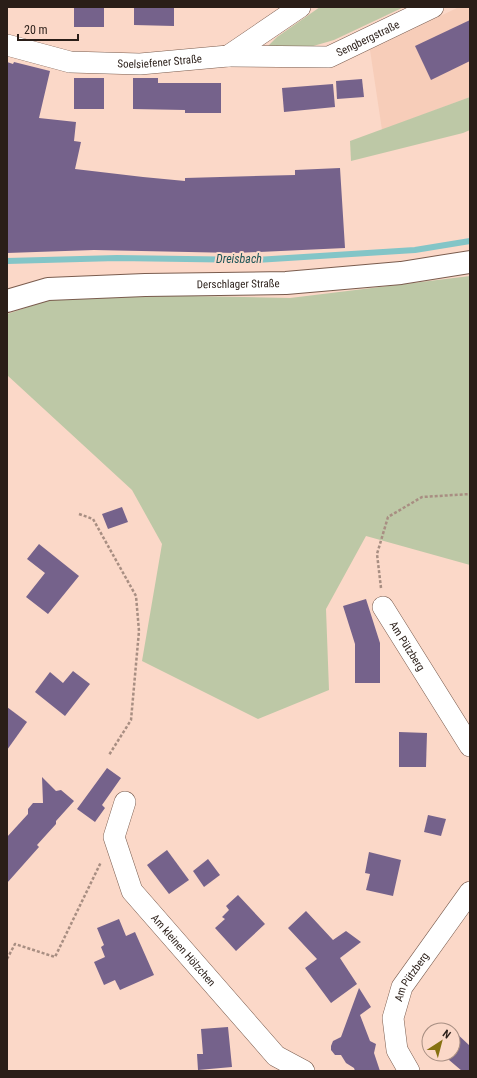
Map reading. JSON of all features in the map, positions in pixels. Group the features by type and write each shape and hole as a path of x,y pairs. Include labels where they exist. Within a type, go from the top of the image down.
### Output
{"main road":[{"name":"Derschlager Straße","path":"7,301 48,290 145,285 286,284 401,273 470,262"}],"street":[{"name":"Soelsiefener Straße","path":"7,45 70,62 140,64 228,56 300,7"},
{"name":"Sengbergstraße","path":"228,56 329,57 433,7"},
{"name":"Am Pützberg","path":"384,606 470,746"},
{"path":"114,837 125,802"},
{"name":"Am kleinen Hölzchen","path":"114,837 132,891 276,1056 304,1071"},
{"name":"Am Pützberg","path":"409,1071 397,1050 393,1018 402,987 470,892"}],"path":[{"path":"384,606 377,554 388,517 422,497 470,494"},
{"path":"79,514 93,519 136,596 139,631 131,720 109,755"},
{"path":"7,960 15,944 56,957 114,837"}],"shaded area":[{"path":"459,7 470,7 470,97 382,130 370,50"}],"green space":[{"path":"320,7 404,7 334,40 303,49 268,46 277,37"},
{"path":"470,97 470,130 351,161 350,141"},
{"path":"470,276 470,565 366,536 326,609 329,690 258,719 142,661 162,544 132,490 7,375 7,314 52,299 141,295 290,298"}],"building":[{"path":"74,7 104,7 104,27 74,27"},
{"path":"134,7 174,7 174,26 134,25"},
{"path":"470,20 470,61 431,80 415,46"},
{"path":"7,62 13,64 14,62 50,71 39,118 76,122 74,141 81,142 75,169 185,181 185,178 295,175 295,170 340,168 345,248 236,253 94,250 7,253"},
{"path":"74,78 104,78 104,109 74,109"},
{"path":"133,78 158,78 158,83 221,83 221,113 185,113 185,110 133,109"},
{"path":"362,79 364,97 337,99 336,81"},
{"path":"333,84 335,107 284,112 282,88"},
{"path":"122,507 128,522 108,529 102,514"},
{"path":"39,544 79,576 48,614 26,597 45,573 27,559"},
{"path":"366,599 380,643 380,683 355,683 355,644 343,606"},
{"path":"73,671 90,684 65,716 35,692 50,672 63,683"},
{"path":"7,707 27,722 7,750"},
{"path":"399,732 427,733 426,767 399,767"},
{"path":"107,768 121,778 102,805 105,808 95,822 77,809"},
{"path":"42,777 56,791 61,790 74,801 37,845 39,847 7,883 7,837 28,814 28,809 33,803 43,803"},
{"path":"428,815 446,819 441,836 424,832"},
{"path":"167,850 189,880 169,894 147,865"},
{"path":"369,852 401,860 393,896 366,890 370,874 365,873"},
{"path":"208,859 220,875 204,887 193,871"},
{"path":"238,895 265,924 236,951 215,928 225,919 222,917 229,910 226,906"},
{"path":"306,911 333,940 346,931 361,942 340,958 357,984 331,1003 305,968 317,959 288,928"},
{"path":"119,919 126,936 135,932 154,975 120,990 115,980 104,985 94,962 105,957 101,947 104,945 97,928"},
{"path":"359,988 371,1007 360,1015 370,1041 376,1044 374,1053 380,1071 355,1071 354,1068 346,1063 341,1055 335,1055 331,1050 333,1041 341,1037"},
{"path":"228,1027 232,1067 198,1070 197,1054 203,1054 201,1029"},
{"path":"461,1038 470,1046 470,1071 462,1071 451,1062 461,1062"}],"waterway":[{"name":"Dreisbach","path":"7,261 117,258 256,260 415,250 470,241"}]}
